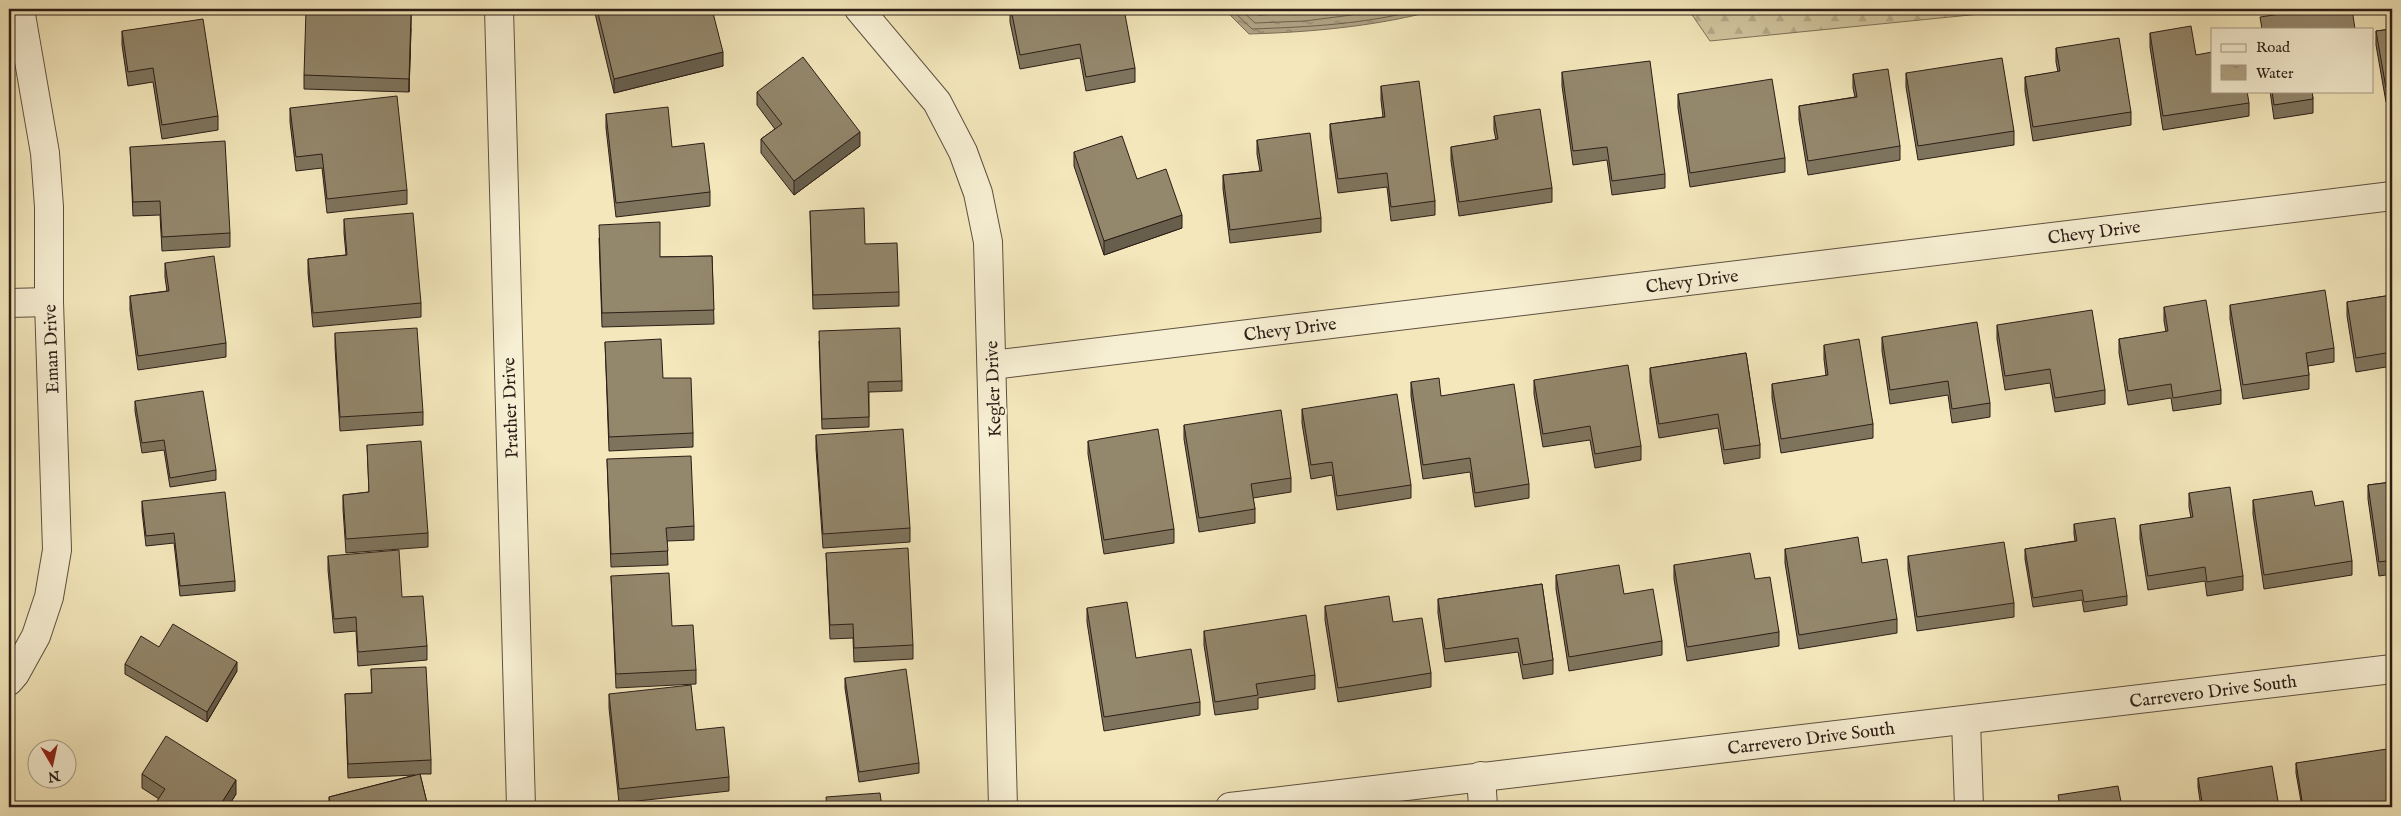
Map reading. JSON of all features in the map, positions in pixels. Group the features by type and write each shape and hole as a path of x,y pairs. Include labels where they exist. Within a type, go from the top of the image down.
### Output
{"street":[{"name":"Eman Drive","path":"9,681 36,636 49,597 57,550 49,302 49,207 45,153 20,9"},
{"name":"Prather Drive","path":"499,9 521,807"},
{"name":"Kegler Drive","path":"859,9 937,102 966,160 978,193 988,242 1003,807"},
{"name":"Chevy Drive","path":"992,365 2392,196"},
{"path":"9,303 49,302"},
{"name":"Carrevero Drive South","path":"1230,807 2392,669"},
{"path":"1966,720 1969,807"},
{"path":"1481,776 1483,807"}],"green space":[{"path":"1688,9 2030,9 1710,41"}],"water":[{"path":"1224,9 1441,9 1370,24 1298,32 1249,34"}],"building":[{"path":"597,9 712,9 723,52 614,79"},
{"path":"1011,9 1124,9 1135,68 1086,77 1080,44 1020,55"},
{"path":"2314,9 2352,9 2355,28 2262,28 2260,17"},
{"path":"306,10 411,14 409,79 304,75"},
{"path":"203,19 218,116 162,125 153,68 128,72 122,31"},
{"path":"2191,26 2196,55 2211,52 2211,92 2247,92 2249,103 2163,116 2150,33"},
{"path":"2392,29 2392,87 2386,88 2376,31"},
{"path":"2119,38 2131,112 2033,127 2025,77 2060,71 2056,48"},
{"path":"803,57 860,132 794,181 761,139 782,124 757,92"},
{"path":"2002,58 2014,131 1918,146 1906,73"},
{"path":"1650,61 1665,174 1612,181 1607,147 1573,151 1562,72"},
{"path":"1888,69 1900,146 1808,161 1799,106 1857,97 1853,74"},
{"path":"1772,79 1785,158 1690,173 1678,94"},
{"path":"1419,81 1435,201 1391,207 1387,173 1338,179 1330,124 1385,117 1381,86"},
{"path":"2272,92 2312,92 2313,99 2274,105"},
{"path":"397,96 407,190 327,199 322,154 296,157 290,108"},
{"path":"668,107 672,147 704,143 710,192 616,203 606,114"},
{"path":"1540,109 1552,188 1459,202 1451,147 1498,139 1494,116"},
{"path":"1310,133 1321,218 1230,230 1223,175 1262,171 1257,140"},
{"path":"1122,136 1137,179 1166,169 1182,215 1104,241 1074,152"},
{"path":"225,141 230,233 162,237 160,201 133,202 130,147"},
{"path":"864,208 865,244 897,243 899,292 813,295 810,211"},
{"path":"413,213 421,303 313,313 308,259 347,255 344,219"},
{"path":"660,222 660,257 712,256 714,310 602,313 599,225"},
{"path":"214,256 226,343 138,356 130,296 169,291 165,263"},
{"path":"2325,290 2334,348 2306,353 2309,375 2243,385 2230,305"},
{"path":"2392,295 2392,352 2356,358 2347,302"},
{"path":"2206,300 2221,390 2173,398 2171,384 2128,391 2119,339 2168,331 2164,307"},
{"path":"2092,310 2105,390 2055,398 2050,369 2005,376 1997,325"},
{"path":"1977,322 1990,403 1952,409 1948,381 1890,390 1882,337"},
{"path":"417,328 423,412 340,417 335,333"},
{"path":"900,328 902,381 868,382 869,417 822,419 819,331"},
{"path":"661,339 663,378 691,378 693,433 609,437 605,342"},
{"path":"1859,339 1873,424 1781,439 1772,384 1828,375 1824,345"},
{"path":"1746,353 1760,445 1724,450 1718,414 1659,424 1650,368"},
{"path":"1628,365 1641,446 1595,454 1590,426 1543,434 1534,380"},
{"path":"1439,378 1441,396 1514,384 1529,484 1475,493 1470,458 1423,465 1411,382"},
{"path":"203,391 216,470 170,478 164,440 142,443 135,401"},
{"path":"1397,394 1411,485 1337,496 1332,462 1311,465 1302,409"},
{"path":"1281,410 1291,478 1251,484 1255,509 1199,518 1184,425"},
{"path":"903,429 910,528 823,534 816,435"},
{"path":"1158,429 1174,529 1104,540 1088,441"},
{"path":"421,441 428,533 346,539 343,495 369,492 367,445"},
{"path":"691,456 694,526 666,528 668,551 611,554 607,459"},
{"path":"2392,482 2392,560 2379,562 2368,485"},
{"path":"2230,487 2243,576 2207,582 2205,567 2148,576 2140,525 2193,517 2189,493"},
{"path":"2312,491 2315,506 2343,501 2352,561 2264,575 2253,500"},
{"path":"225,492 235,581 180,586 174,533 146,536 142,501"},
{"path":"2115,518 2127,596 2084,602 2082,590 2033,598 2025,549 2077,541 2074,524"},
{"path":"1858,537 1862,563 1887,559 1897,619 1799,635 1785,549"},
{"path":"2004,542 2014,603 1917,617 1908,556"},
{"path":"908,548 913,645 854,648 853,624 830,625 826,553"},
{"path":"399,550 402,597 423,596 427,646 358,652 356,617 334,619 328,556"},
{"path":"1750,553 1755,579 1770,577 1779,632 1687,647 1674,565"},
{"path":"1619,565 1624,594 1653,589 1662,641 1569,657 1556,575"},
{"path":"669,573 672,626 693,625 696,670 616,674 611,576"},
{"path":"1542,584 1553,660 1523,665 1518,638 1445,649 1438,599"},
{"path":"1389,596 1393,622 1422,618 1431,673 1338,688 1325,606"},
{"path":"1127,602 1136,658 1191,649 1200,702 1104,717 1087,608"},
{"path":"1306,615 1315,675 1256,684 1258,695 1215,702 1204,631"},
{"path":"173,624 237,662 207,712 125,664 141,636 159,647"},
{"path":"426,667 431,760 348,764 345,694 372,693 371,669"},
{"path":"906,669 919,763 859,772 845,678"},
{"path":"691,685 696,730 724,727 729,777 619,789 609,694"},
{"path":"166,736 236,780 219,807 153,807 165,789 142,774"},
{"path":"2387,749 2392,784 2392,802 2360,807 2303,807 2296,763"},
{"path":"2272,766 2279,807 2203,807 2198,778"},
{"path":"420,774 428,807 331,807 329,797"},
{"path":"2118,786 2122,807 2060,807 2058,795"},
{"path":"880,793 882,807 827,807 826,797"},
{"path":"1877,805 1877,807 1842,807"}]}
